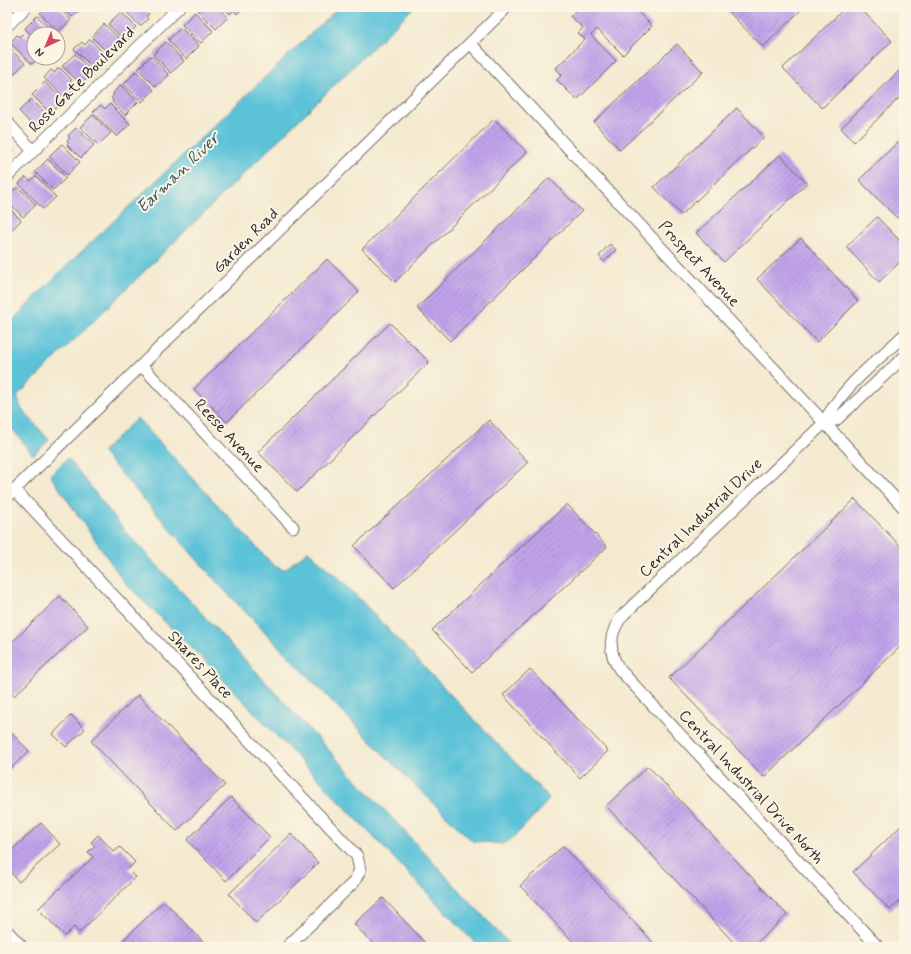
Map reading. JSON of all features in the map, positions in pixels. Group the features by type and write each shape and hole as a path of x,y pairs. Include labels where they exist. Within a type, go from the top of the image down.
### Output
{"street":[{"path":"7,26 26,7"},
{"name":"Rose Gate Boulevard","path":"7,176 179,7"},
{"name":"Garden Road","path":"11,494 507,7"},
{"name":"Prospect Avenue","path":"470,43 904,508"},
{"path":"7,122 34,150"},
{"name":"Central Industrial Drive","path":"611,643 615,626 624,614 824,423 832,406 842,395 904,336"},
{"name":"Central Industrial Drive","path":"824,423 836,420 904,356"},
{"name":"Reese Avenue","path":"142,366 293,527"},
{"name":"Shares Place","path":"11,494 357,856 360,863 360,870 354,882 287,947"},
{"name":"Central Industrial Drive North","path":"611,643 613,658 620,670 878,947"},
{"path":"7,931 22,947"}],"water":[{"name":"Earman River","path":"339,7 414,7 17,396 21,408 49,440 33,455 7,422 7,326 57,275"},
{"path":"137,418 274,566 284,570 308,551 347,586 549,798 548,801 515,836 504,844 472,841 393,764 223,589 102,452"},
{"path":"68,458 125,531 512,947 479,947 207,663 125,583 50,475"}],"building":[{"path":"46,7 58,7 71,20 64,26 52,26 40,13"},
{"path":"62,7 83,7 72,17"},
{"path":"122,7 147,7 144,9 149,14 146,16 148,19 140,26"},
{"path":"201,7 219,7 228,17 216,29 198,11"},
{"path":"223,7 244,7 237,14 234,10 230,14"},
{"path":"580,7 635,7 634,8 652,26 623,55 597,29 591,35 616,61 577,100 557,80 562,75 556,68 585,39 578,33 583,28 570,16"},
{"path":"724,7 804,7 763,47"},
{"path":"846,7 859,7 892,41 822,108 783,68"},
{"path":"121,12 136,27 132,31 134,33 126,42 108,24"},
{"path":"195,12 213,31 201,43 182,25"},
{"path":"37,16 47,26 27,26"},
{"path":"104,24 123,42 110,55 92,37"},
{"path":"181,28 199,46 186,59 168,40"},
{"path":"22,34 26,38 26,58 10,43 17,35 19,37"},
{"path":"90,39 102,52 100,54 104,58 102,61 104,63 96,71 74,49 82,42 85,45"},
{"path":"166,42 184,61 171,73 153,55"},
{"path":"677,44 703,72 620,150 594,122"},
{"path":"7,49 10,53 12,51 25,63 13,75 7,70"},
{"path":"75,54 93,72 81,84 62,66 66,66 66,62"},
{"path":"151,56 169,75 156,87 138,69"},
{"path":"904,66 904,93 854,142 841,128"},
{"path":"60,68 72,80 70,82 74,87 72,89 74,91 66,99 44,78 51,70 55,73 57,69"},
{"path":"136,71 154,90 142,102 124,84"},
{"path":"45,82 63,101 50,113 32,95"},
{"path":"121,85 138,102 125,115 112,102 113,100 111,98 114,95 113,93"},
{"path":"31,99 46,114 42,118 45,121 36,129 19,111"},
{"path":"110,104 130,124 117,137 93,112 101,105 105,109"},
{"path":"737,108 764,137 681,215 654,187"},
{"path":"93,115 111,133 98,145 80,127"},
{"path":"494,119 527,152 395,282 362,249"},
{"path":"76,128 94,145 81,158 67,145 69,143 67,141 70,138 68,136"},
{"path":"900,140 904,145 904,212 897,218 859,180"},
{"path":"7,143 13,151 7,157"},
{"path":"62,144 80,162 67,175 49,156"},
{"path":"780,155 807,183 724,262 696,233"},
{"path":"48,159 66,178 53,190 35,172"},
{"path":"36,176 56,197 43,209 19,184 26,177 30,181"},
{"path":"549,178 582,211 450,341 417,308"},
{"path":"18,187 36,205 23,217 7,201 7,195"},
{"path":"7,206 21,220 9,233 7,231"},
{"path":"877,217 904,245 904,258 879,282 846,247"},
{"path":"801,238 858,301 817,342 757,279"},
{"path":"610,244 616,250 604,262 599,256"},
{"path":"327,259 359,292 227,422 194,389"},
{"path":"390,323 429,362 297,492 258,452"},
{"path":"489,420 528,462 394,588 354,546"},
{"path":"855,499 904,550 904,643 764,777 669,678"},
{"path":"567,504 607,547 472,672 432,630"},
{"path":"60,596 88,626 14,696 7,688 7,653 9,652 7,647"},
{"path":"530,669 608,751 580,778 503,695"},
{"path":"138,695 225,785 177,831 91,741"},
{"path":"71,715 85,729 66,747 53,734"},
{"path":"7,728 29,751 7,772"},
{"path":"648,766 787,915 752,947 738,947 606,806"},
{"path":"231,797 270,837 226,881 187,840"},
{"path":"41,823 60,844 19,882 7,868 7,855"},
{"path":"904,823 904,901 902,903 900,900 890,910 853,872"},
{"path":"291,834 318,863 256,923 229,894"},
{"path":"98,835 114,852 120,847 135,862 128,869 136,877 79,933 74,927 65,936 38,909 93,857 88,852 95,846 91,842"},
{"path":"563,846 657,947 578,947 520,886"},
{"path":"383,898 429,947 376,947 354,924"},
{"path":"164,901 208,947 116,947"}]}
